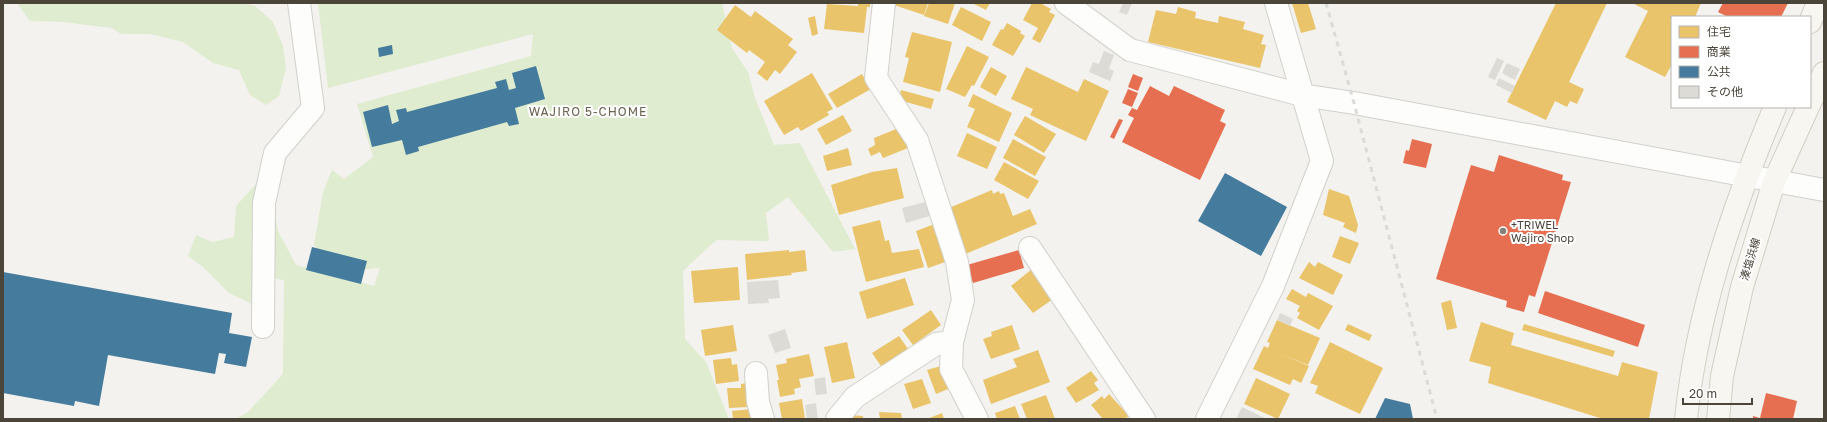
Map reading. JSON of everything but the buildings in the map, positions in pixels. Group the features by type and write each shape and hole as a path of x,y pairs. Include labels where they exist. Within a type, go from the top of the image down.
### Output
{"main road":[{"path":"1811,20 1818,3"},
{"path":"1811,101 1824,73"},
{"path":"1686,419 1688,397 1711,286 1746,177 1775,108"},
{"name":"湊塩浜線","path":"1718,419 1722,376 1742,287 1774,182 1808,108"}],"street":[{"path":"263,327 264,203 275,153 313,108 299,3"},
{"path":"884,3 876,78 917,140 957,262 963,300 952,342 952,369 976,419"},
{"path":"1066,3 1130,50 1302,95 1354,103 1746,177 1824,190"},
{"path":"1207,419 1273,286 1322,161 1276,3"},
{"path":"1030,248 1144,419"},
{"path":"837,419 855,397 936,344 952,342"},
{"path":"756,373 758,402 763,419"}],"green space":[{"path":"17,3 243,3 255,6 273,22 283,46 286,68 279,96 266,105 250,95 239,70 213,63 183,42 150,34 121,34 112,28 63,22 30,21"},
{"path":"318,3 722,3 732,48 748,72 755,98 774,145 800,143 855,249 833,252 788,197 766,213 769,241 716,240 683,271 685,339 706,362 729,419 235,419 248,412 283,374 284,280 271,278 252,304 229,293 203,267 188,256 196,235 212,242 234,237 236,206 267,172 278,231 296,265 374,286 380,268 334,272 314,245 323,192 332,170 344,179 373,157 357,104 531,56 533,34 328,88"}],"railway":[{"path":"1326,3 1354,103 1437,419"}],"place":[{"name":"+TRIWEL Wajiro Shop","path":"1503,231"}],"district":[{"name":"WAJIRO 5-CHOME","path":"588,112"}]}
